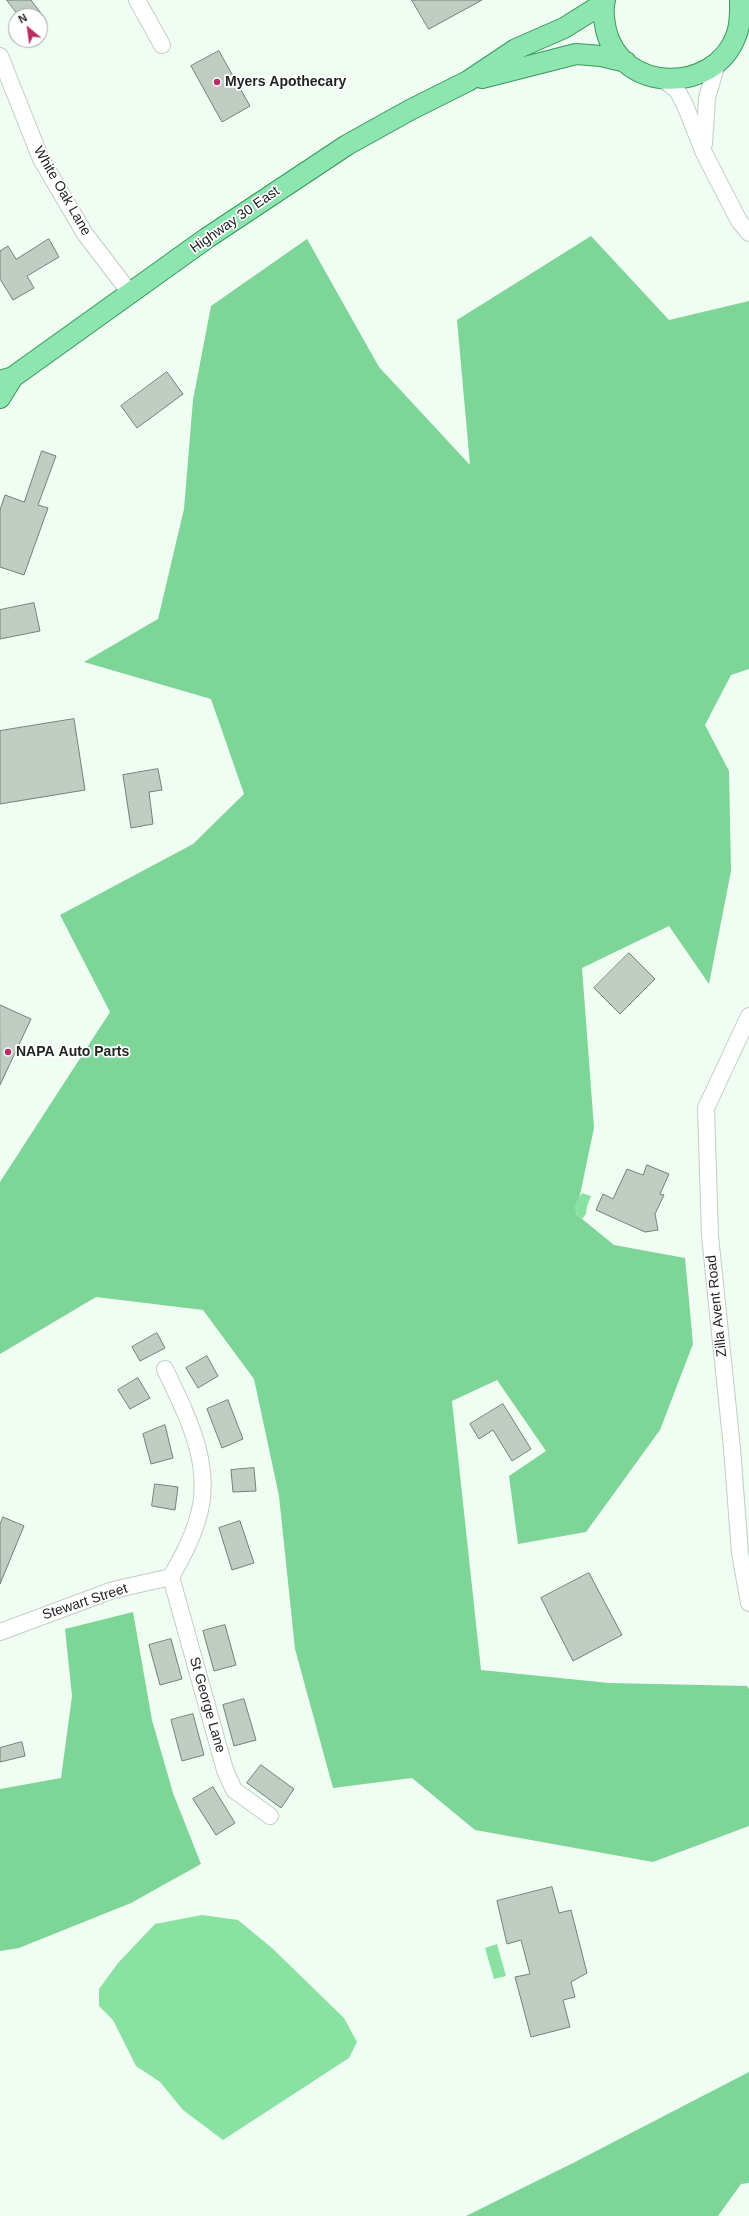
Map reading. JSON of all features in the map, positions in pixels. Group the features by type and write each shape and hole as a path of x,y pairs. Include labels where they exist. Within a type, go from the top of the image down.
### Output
{"main road":[{"path":"604,2 604,20 608,36 615,50 626,62 644,74 664,80 683,79 701,74 717,63 743,32 740,0"},
{"name":"Highway 30 East","path":"0,398 6,379 131,294 226,225 347,145 410,110 468,81 516,49 564,28 604,2"},
{"name":"Highway 30 East","path":"468,81 576,54 601,56 626,62"}],"street":[{"path":"137,0 162,45"},
{"name":"White Oak Lane","path":"0,56 41,159 85,234 131,294"},
{"path":"704,153 704,122 707,98 717,63"},
{"path":"664,80 677,90 686,105 704,153 739,221 749,233"},
{"name":"Zilla Avent Road","path":"749,1016 706,1108 710,1236 732,1448 740,1553 749,1603"},
{"path":"165,1369 200,1450 203,1474 202,1496 198,1520 189,1543 171,1577"},
{"name":"Stewart Street","path":"0,1632 113,1590 171,1577"},
{"name":"St George Lane","path":"171,1577 225,1770 234,1790 270,1816"}],"shaded area":[{"path":"591,236 669,320 749,301 749,669 731,675 705,725 729,771 731,871 709,984 669,926 582,968 594,1128 576,1214 614,1245 685,1258 693,1344 660,1430 586,1532 518,1544 509,1476 546,1451 497,1380 452,1401 481,1670 609,1683 747,1686 749,1689 749,1826 653,1862 475,1830 412,1778 333,1788 295,1649 279,1496 254,1379 203,1310 96,1297 0,1354 0,1182 110,1012 60,915 193,844 244,794 211,699 84,662 158,619 184,509 193,400 211,306 307,239 379,367 470,465 457,320"},
{"path":"582,1193 591,1196 586,1214 582,1219 577,1215 574,1206"},
{"path":"133,1612 152,1720 173,1793 201,1864 131,1903 19,1948 0,1951 0,1789 61,1778 72,1696 65,1629"},
{"path":"202,1915 238,1920 272,1948 344,2018 357,2042 349,2058 223,2140 183,2110 160,2082 136,2066 113,2020 99,2006 99,1989 118,1963 155,1924"},
{"path":"497,1944 506,1976 494,1979 485,1948"},
{"path":"749,2072 749,2183 741,2184 718,2216 466,2216 575,2162"}],"building":[{"path":"7,0 31,0 37,8 13,8"},
{"path":"412,0 482,0 429,29"},
{"path":"219,51 250,106 222,122 191,66"},
{"path":"49,239 59,257 27,276 34,288 13,300 0,279 0,251 8,246 16,259"},
{"path":"167,372 183,394 137,428 121,406"},
{"path":"42,451 56,456 38,505 48,508 24,575 0,567 0,510 5,495 24,502"},
{"path":"34,603 40,631 0,639 0,610"},
{"path":"74,719 85,790 0,804 0,731"},
{"path":"158,769 162,790 149,792 153,824 131,828 123,775"},
{"path":"629,953 655,979 620,1014 594,988"},
{"name":"NAPA Auto Parts","path":"0,1005 31,1019 0,1085"},
{"path":"647,1165 669,1174 660,1194 664,1195 655,1214 658,1230 645,1232 596,1210 603,1194 613,1199 627,1169 643,1175"},
{"path":"157,1333 165,1348 140,1361 132,1347"},
{"path":"207,1356 218,1376 198,1388 186,1368"},
{"path":"138,1378 150,1398 130,1409 118,1390"},
{"path":"228,1400 243,1439 222,1448 207,1409"},
{"path":"503,1404 531,1449 512,1461 493,1430 479,1439 470,1424"},
{"path":"165,1425 173,1458 151,1464 143,1434"},
{"path":"254,1468 256,1491 233,1492 231,1470"},
{"path":"155,1484 178,1487 175,1510 152,1506"},
{"path":"3,1517 24,1526 0,1584 0,1525"},
{"path":"240,1521 254,1563 232,1570 219,1528"},
{"path":"589,1573 622,1635 573,1661 541,1598"},
{"path":"225,1625 236,1665 214,1671 203,1631"},
{"path":"171,1639 182,1679 160,1685 149,1645"},
{"path":"244,1699 256,1740 234,1746 223,1705"},
{"path":"193,1714 204,1755 182,1761 171,1720"},
{"path":"22,1742 25,1756 0,1762 0,1748"},
{"path":"261,1765 294,1789 281,1808 247,1783"},
{"path":"213,1787 235,1823 216,1835 193,1799"},
{"path":"552,1887 559,1913 571,1910 587,1973 571,1982 575,1997 563,2000 570,2027 531,2037 515,1977 530,1974 521,1940 507,1944 497,1901"}],"place":[{"name":"Myers Apothecary","path":"217,82"},
{"name":"NAPA Auto Parts","path":"8,1052"}]}
